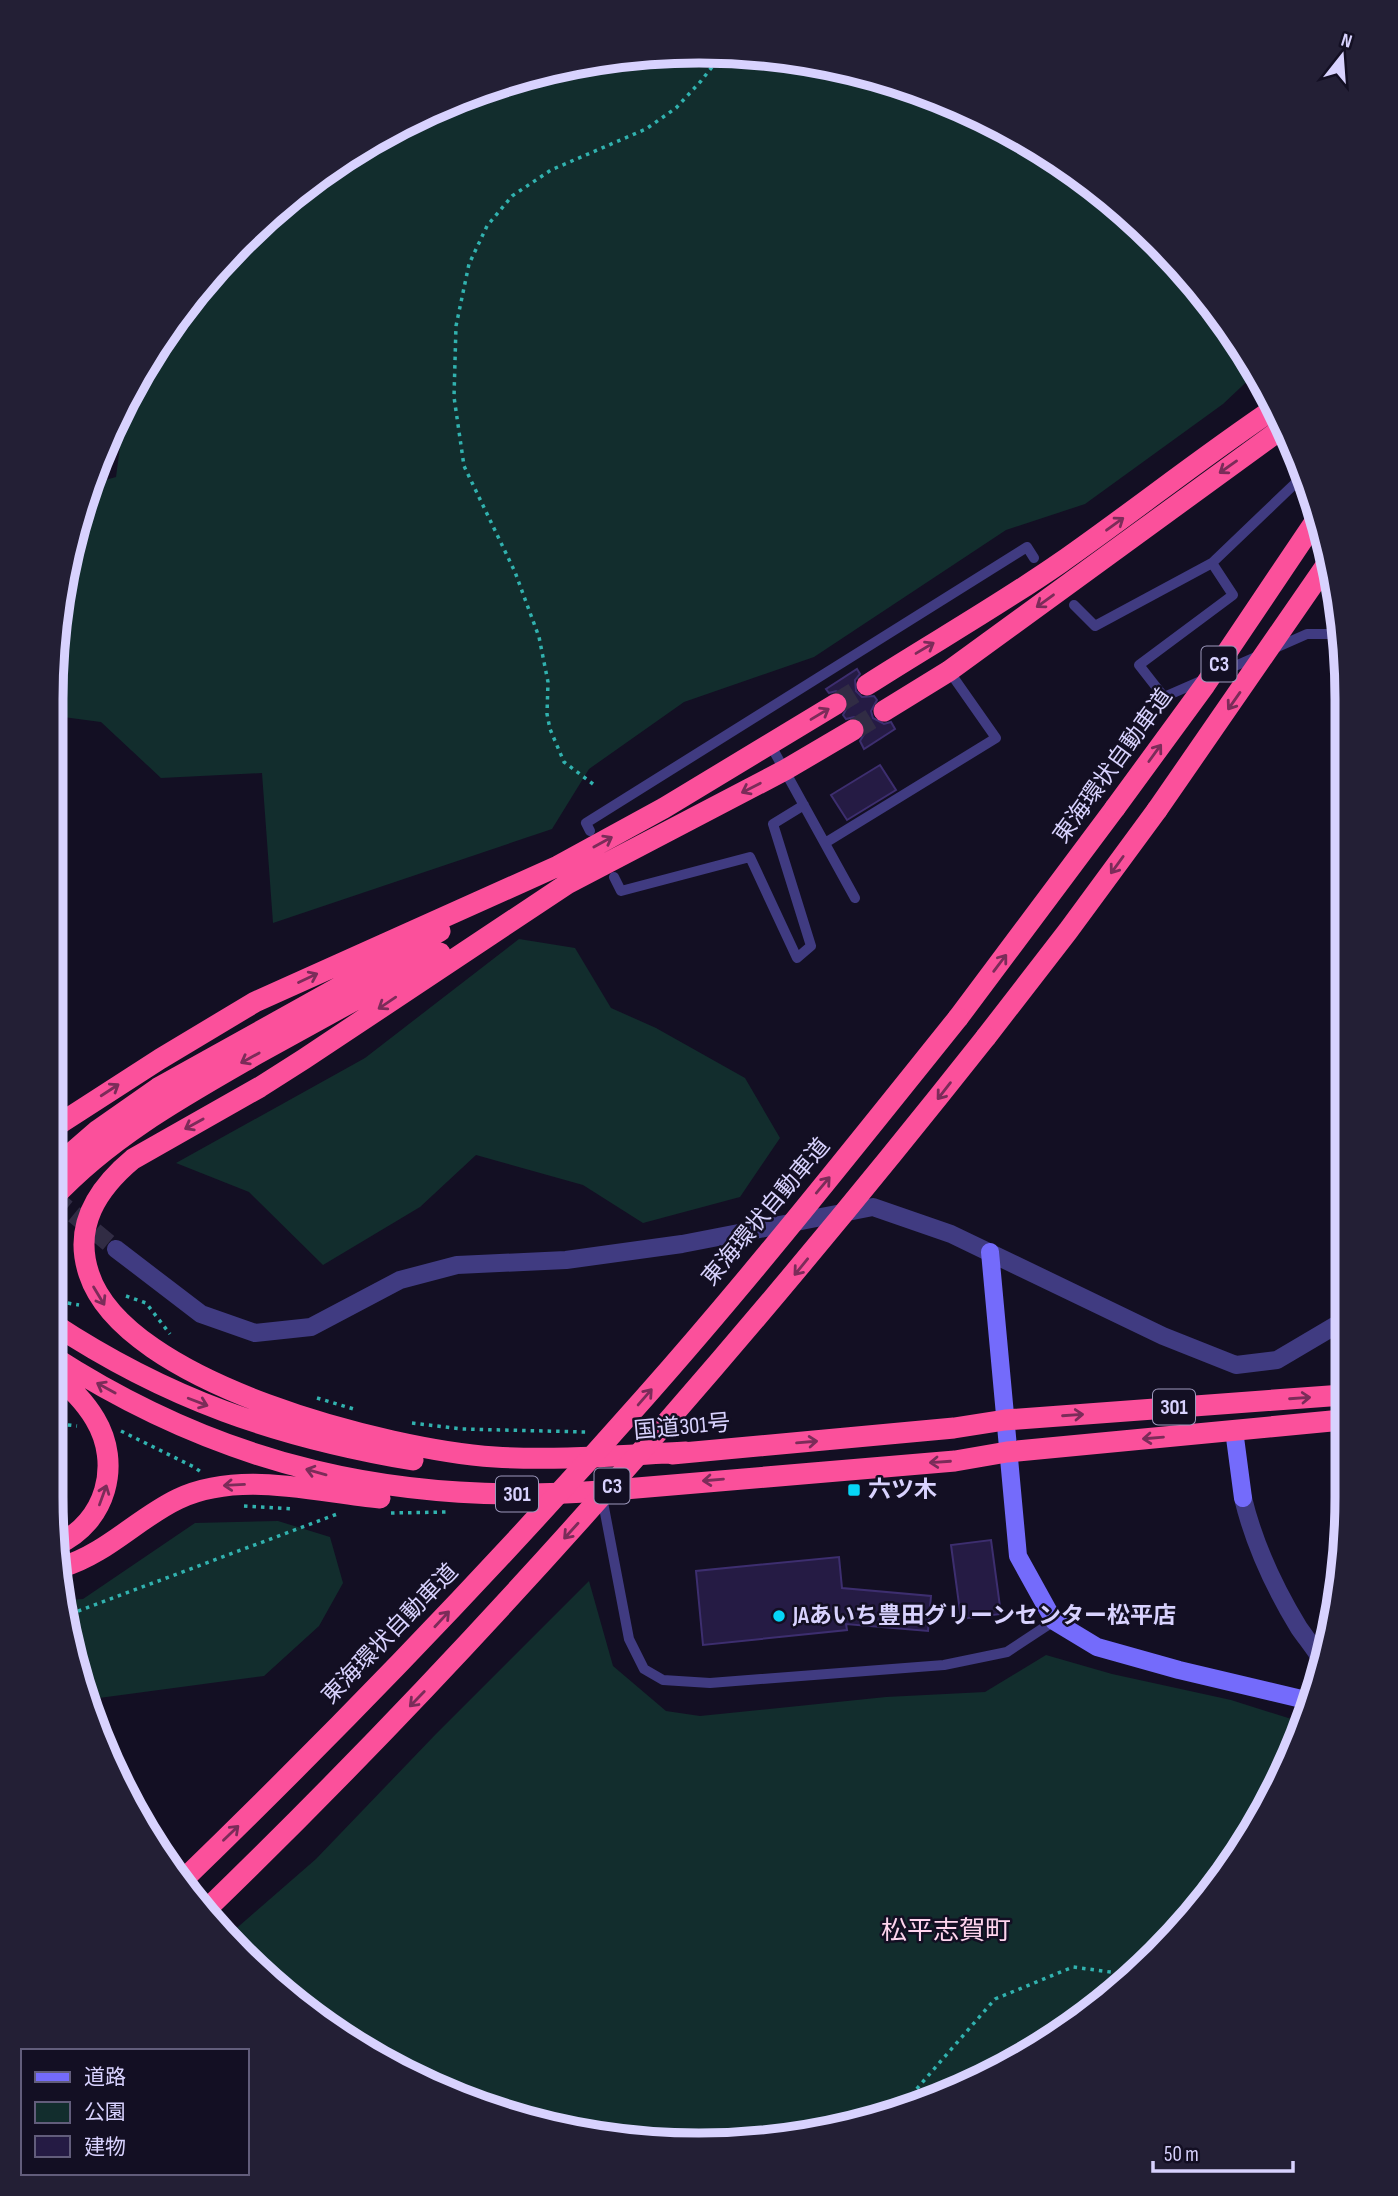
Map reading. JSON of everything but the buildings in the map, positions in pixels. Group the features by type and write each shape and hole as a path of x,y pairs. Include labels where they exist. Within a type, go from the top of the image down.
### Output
{"highway":[{"path":"867,685 1059,564 1267,414"},
{"path":"884,712 949,671 1276,433"},
{"name":"東海環状自動車道","path":"188,1875 406,1658 648,1395 866,1134 958,1018 1115,808 1205,685 1311,527"},
{"name":"C3","path":"211,1905 302,1817 436,1679 676,1415 791,1279 986,1037 1157,810 1322,571"},
{"path":"686,1452 495,1457 416,1447 298,1416 223,1385 157,1351 136,1336 104,1305 93,1286 84,1248 86,1227 100,1191 114,1174 133,1159 260,1087 563,875 664,808 836,704"},
{"path":"63,1160 98,1130 158,1088 563,875 785,770 853,730"},
{"path":"63,1122 255,1002 563,875"},
{"path":"63,1188 115,1141 178,1100 563,875"},
{"name":"国道301号","path":"63,1330 115,1363 187,1398 262,1426 341,1448 426,1462 483,1466 554,1464 941,1430 1005,1420 1335,1396"},
{"name":"301","path":"63,1363 110,1391 174,1423 239,1449 332,1476 432,1492 546,1495 601,1491 955,1461 1007,1452 1335,1421"},
{"path":"63,1382 96,1420 109,1456 109,1473 98,1508 88,1522 64,1540"},
{"path":"67,1565 105,1546 178,1499 198,1491 223,1486 276,1487 426,1500 546,1495"}],"street":[{"path":"116,1249 201,1314 255,1333 311,1327 400,1280 457,1265 566,1260 682,1244 873,1207 951,1234 1163,1336 1236,1365 1277,1360 1335,1326"},
{"path":"990,1252 1018,1556 1054,1621 1097,1647 1302,1699"},
{"path":"1234,1430 1251,1530 1275,1586 1316,1651"}],"lane":[{"path":"1074,605 1095,626 1212,563 1296,482"},
{"path":"590,831 586,823 1027,547 1034,558"},
{"path":"1212,563 1233,595 1139,665 1164,697 1307,635 1332,634"},
{"path":"825,843 996,738 949,671"},
{"path":"770,744 855,898"},
{"path":"614,877 621,891 750,857 797,958 811,946 773,824 804,805"},
{"path":"601,1491 629,1639 644,1669 663,1680 710,1683 944,1665 1007,1652 1054,1621"}],"path":[{"path":"593,785 564,762 550,729 547,714 548,682 539,637 515,572 464,466 453,397 456,326 469,264 487,226 512,196 551,170 646,129 676,108 715,63"},
{"path":"126,1296 146,1303 174,1340"},
{"path":"63,1302 79,1305"},
{"path":"305,1395 370,1413"},
{"path":"409,1422 462,1429 586,1432 587,1438"},
{"path":"63,1424 86,1427"},
{"path":"113,1429 121,1430 203,1474"},
{"path":"74,1613 344,1511"},
{"path":"910,2096 995,1999 1073,1967 1120,1973"}],"green space":[{"path":"657,64 741,64 823,75 864,85 942,111 1017,148 1086,194 1149,249 1204,312 1249,379 1223,404 1085,504 1006,530 814,657 684,702 589,769 552,829 273,923 262,773 161,778 101,722 63,717 64,657 75,575 102,481 116,477 122,433 148,381 170,346 194,312 249,249 312,194 381,148 456,111 534,85 575,75"},
{"path":"519,939 575,948 611,1008 656,1028 745,1078 780,1138 740,1197 643,1223 583,1185 476,1155 420,1207 323,1265 249,1192 176,1163 365,1058"},
{"path":"278,1521 330,1537 343,1583 319,1626 264,1676 96,1698 71,1600 83,1599 195,1523"},
{"path":"589,1581 613,1666 666,1711 700,1716 886,1697 985,1692 1046,1655 1112,1674 1231,1700 1294,1720 1250,1815 1204,1884 1149,1947 1086,2002 1052,2026 1017,2048 942,2085 864,2111 782,2128 699,2133 657,2132 575,2121 534,2111 456,2085 381,2048 346,2026 280,1975 234,1930 316,1859"}],"tunnel":[{"path":"836,704 867,685"},
{"path":"853,730 884,711"},
{"path":"63,1205 116,1249"}],"place":[{"name":"六ツ木","path":"854,1490"},
{"name":"JAあいち豊田グリーンセンター松平店","path":"779,1616"}],"district":[{"name":"松平志賀町","path":"946,1931"}]}
